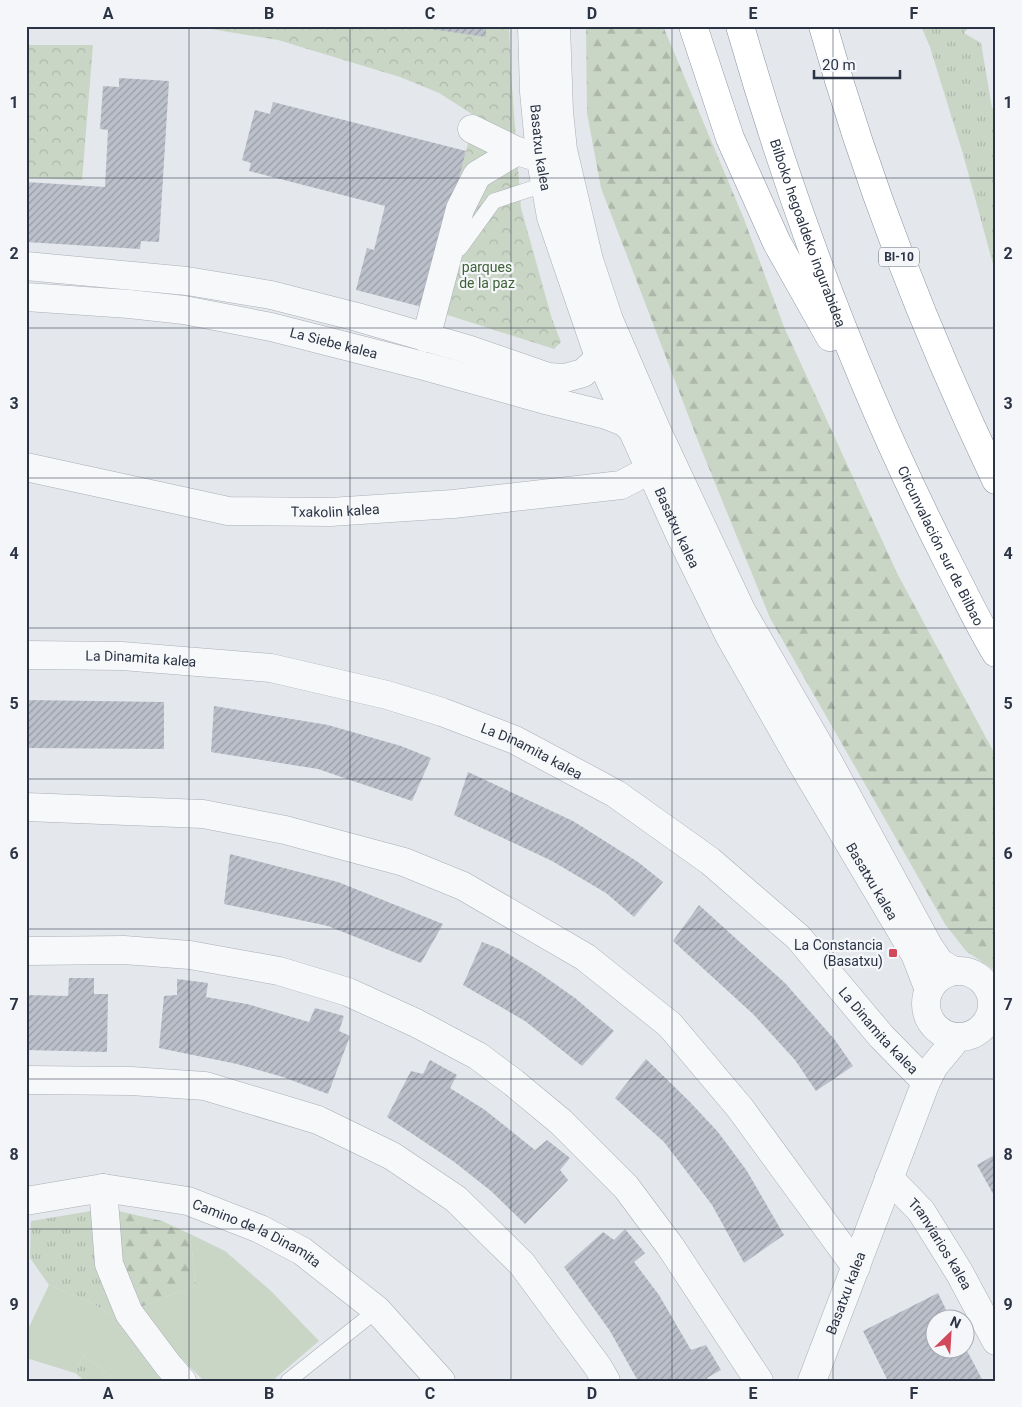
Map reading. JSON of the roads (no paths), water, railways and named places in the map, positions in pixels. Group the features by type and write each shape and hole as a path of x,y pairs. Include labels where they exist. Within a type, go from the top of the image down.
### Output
{"highway":[{"path":"693,26 730,138 777,243 887,435"},
{"name":"Bilboko hegoaldeko ingurabidea","path":"740,26 760,97 823,282 887,435"},
{"name":"BI-10","path":"823,26 866,168 891,235 959,404 996,480"},
{"name":"Circunvalación sur de Bilbao","path":"887,435 932,530 996,653"}],"street":[{"name":"Basatxu kalea","path":"532,26 534,92 540,155 551,217 591,364 577,382 578,392 582,400 615,417 679,533 729,635 800,760 915,954 929,990"},
{"name":"Basatxu kalea","path":"556,26 559,112 564,150 589,260 609,320 637,386 740,610 828,761 929,947 940,963 954,971"},
{"path":"426,338 460,209 477,175 524,153 472,129"},
{"path":"26,266 187,281 271,295 357,317 548,376 565,378 591,364"},
{"name":"La Siebe kalea","path":"26,297 184,310 271,327 615,417"},
{"path":"615,417 633,408 637,400 637,386"},
{"name":"Txakolin kalea","path":"26,468 228,511 330,512 453,504 621,485 644,473"},
{"name":"La Dinamita kalea","path":"26,655 122,656 271,668 387,695 442,712 515,740 616,794 710,861 798,937 875,1029 930,1074"},
{"path":"26,807 203,814 285,830 404,862 464,886 585,957 670,1025 740,1108 856,1267"},
{"path":"26,951 124,950 190,955 279,971 348,992 416,1023 478,1056 561,1122 626,1187 670,1246 759,1381"},
{"path":"954,971 974,974 982,980 994,997 991,1028 969,1036 958,1037 943,1033 932,1022 926,1007 929,990 935,981 954,971"},
{"name":"Basatxu kalea","path":"930,1074 932,1022"},
{"name":"Basatxu kalea","path":"812,1381 930,1074 958,1037"},
{"path":"26,1080 131,1081 205,1086 318,1120 392,1156 456,1199 522,1264 598,1367 606,1381"},
{"name":"Tranviarios kalea","path":"889,1178 921,1211 960,1272 996,1341"},
{"path":"103,1188 109,1264 129,1313 182,1381"},
{"name":"Camino de la Dinamita","path":"26,1201 103,1188 188,1201 260,1229 302,1251 377,1310 442,1381"}],"lane":[{"path":"460,248 494,200 546,184"},
{"path":"288,1381 377,1310"}],"place":[{"name":"La Constancia (Basatxu)","path":"893,953"}],"park label":[{"name":"parques de la paz","path":"487,276"}]}
